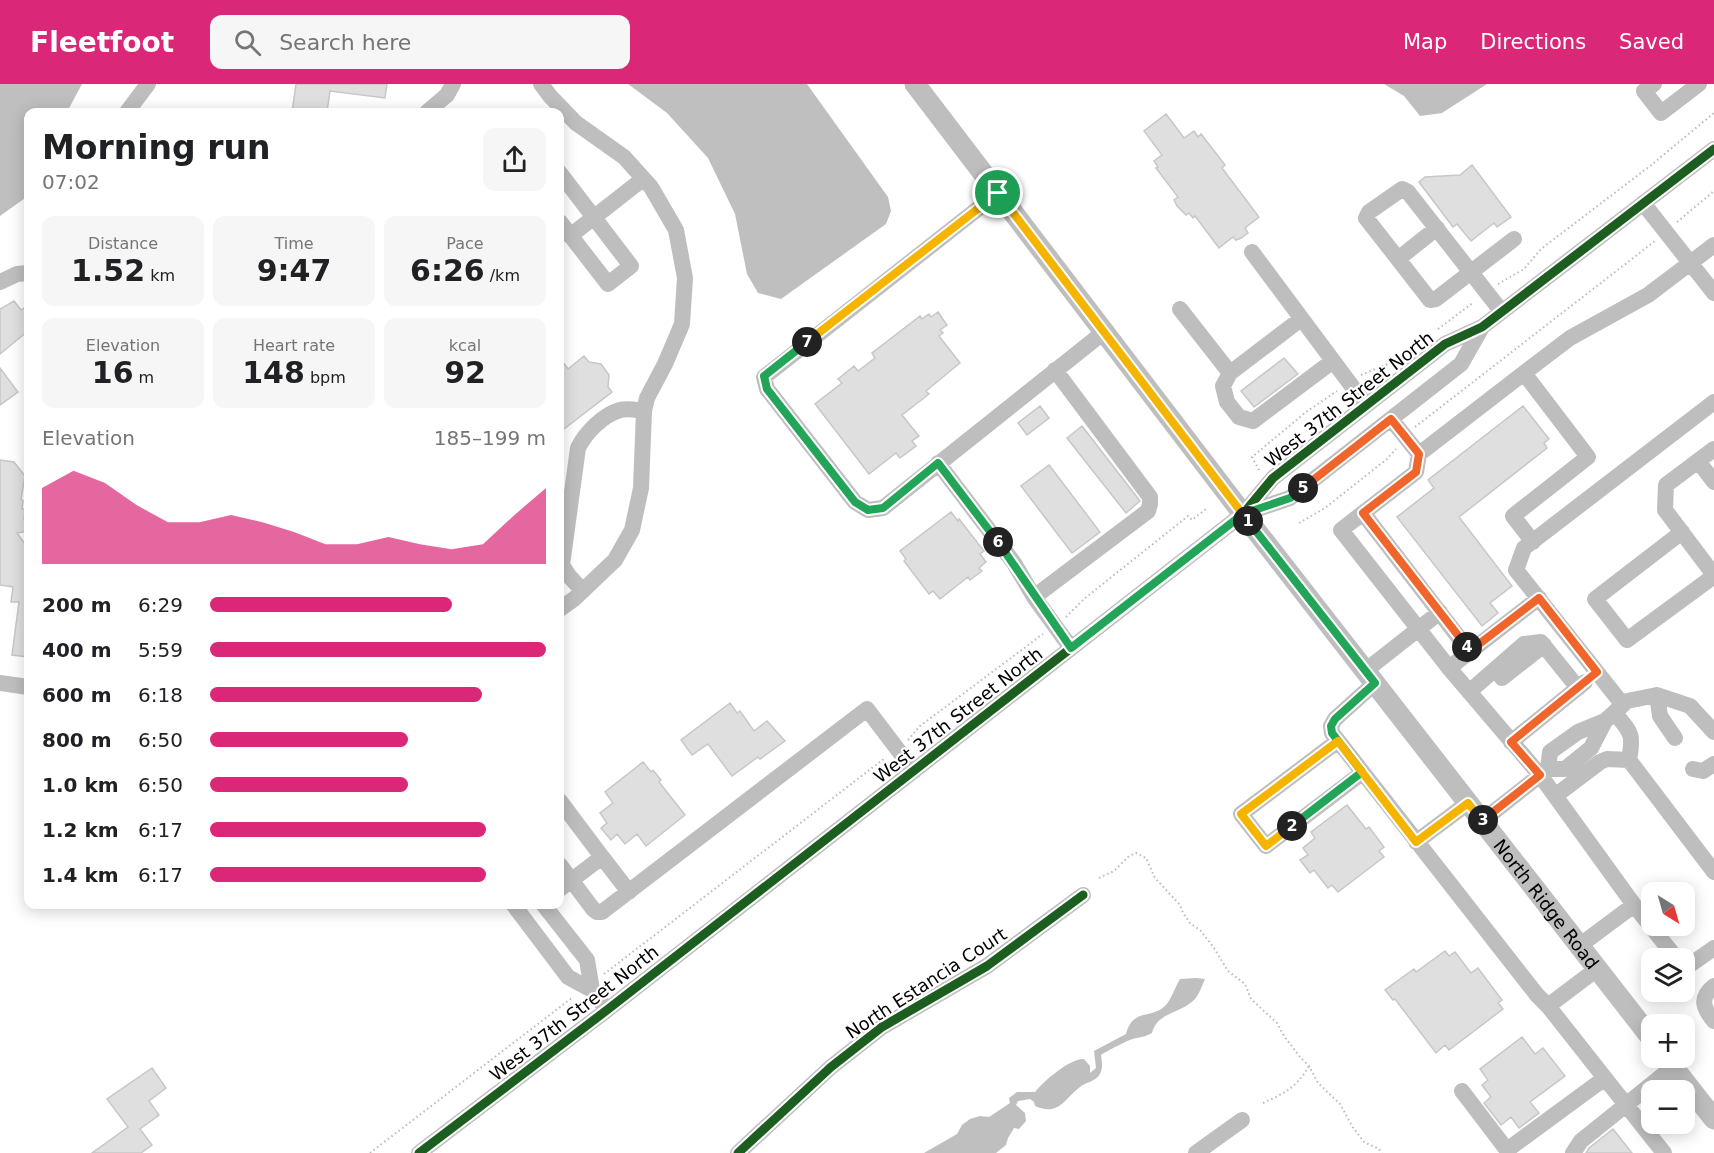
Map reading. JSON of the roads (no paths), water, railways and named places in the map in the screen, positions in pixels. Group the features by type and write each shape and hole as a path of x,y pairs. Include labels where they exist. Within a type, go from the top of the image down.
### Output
{"main road":[{"name":"North Ridge Road","path":"915,84 1243,514 1641,1025"},
{"path":"1675,1068 1714,1119"}],"street":[{"path":"130,108 147,84"},
{"path":"432,108 447,95 453,84"},
{"path":"541,84 562,108"},
{"path":"1654,84 1644,91 1661,113 1700,84"},
{"path":"564,111 576,123 624,157 651,187 676,230 685,278 682,324 647,398 644,411 641,488 632,530 615,560 564,606"},
{"name":"West 37th Street North","path":"419,1153 607,1010 1243,514 1273,478 1366,405 1445,344 1482,327 1714,149"},
{"path":"564,178 631,266 608,284 564,228"},
{"path":"570,236 643,179"},
{"path":"1502,312 1471,273 1437,228 1408,192 1402,189 1369,212 1366,218 1430,300 1436,299 1471,273 1514,239"},
{"path":"998,193 764,376 767,389 782,409 855,502 868,510 883,508 1104,332"},
{"path":"1643,203 1714,293"},
{"path":"1398,260 1437,228"},
{"path":"1668,948 1555,796 1544,772 1511,742 1469,692 1341,530 1416,472 1419,454 1524,373 1570,338 1648,295 1714,245"},
{"path":"1252,252 1366,405"},
{"path":"0,282 24,273"},
{"path":"1180,309 1230,374"},
{"path":"1301,319 1230,374 1223,386 1227,402 1239,417 1253,421 1333,361"},
{"name":"West 37th Street North","path":"1243,514 1290,498 1391,419 1461,364 1482,327"},
{"path":"1034,597 1148,511 1150,504 1150,497 1055,370"},
{"path":"1524,373 1588,457 1513,516 1533,542"},
{"path":"1714,402 1524,548 1516,570 1597,672 1614,713 1630,732 1633,741 1629,760 1714,872"},
{"path":"564,550 578,448 584,435 622,409 644,411"},
{"path":"1391,419 1419,454"},
{"path":"1682,532 1595,599 1627,640 1714,575 1682,532 1665,510 1666,484 1714,449"},
{"path":"1698,461 1714,482"},
{"path":"938,463 1014,563 1034,597 1071,648"},
{"path":"1363,513 1470,651"},
{"path":"564,569 583,591"},
{"path":"1449,668 1539,598"},
{"path":"1440,612 1418,629 1370,677 1335,719 1331,726 1332,733 1664,1153"},
{"path":"1469,692 1524,645 1540,642 1578,688"},
{"path":"1511,742 1597,672"},
{"path":"0,683 24,686"},
{"path":"1657,695 1660,716 1675,738"},
{"path":"1482,821 1544,772 1550,752 1578,732 1614,713 1627,701 1657,695 1690,706 1714,732"},
{"path":"602,857 565,885 597,912 606,910 867,709 914,771"},
{"path":"1338,741 1241,814 1253,830 1266,846 1362,772"},
{"path":"1555,796 1600,762 1607,759 1629,760"},
{"path":"1693,769 1703,771 1714,764"},
{"path":"1416,842 1468,803"},
{"path":"564,806 629,892"},
{"name":"North Estancia Court","path":"738,1153 831,1067 882,1027 987,966 1083,895"},
{"path":"1579,945 1634,905"},
{"path":"545,909 587,960 590,987"},
{"path":"518,911 568,977 590,987 607,1010"},
{"path":"1695,961 1714,948"},
{"path":"1548,1006 1597,969"},
{"path":"1714,986 1706,992 1704,1000 1708,1013 1714,1021"},
{"path":"1573,1153 1581,1141 1626,1105 1664,1068"},
{"path":"1462,1092 1507,1150 1605,1078"},
{"path":"1196,1153 1242,1120"}]}
